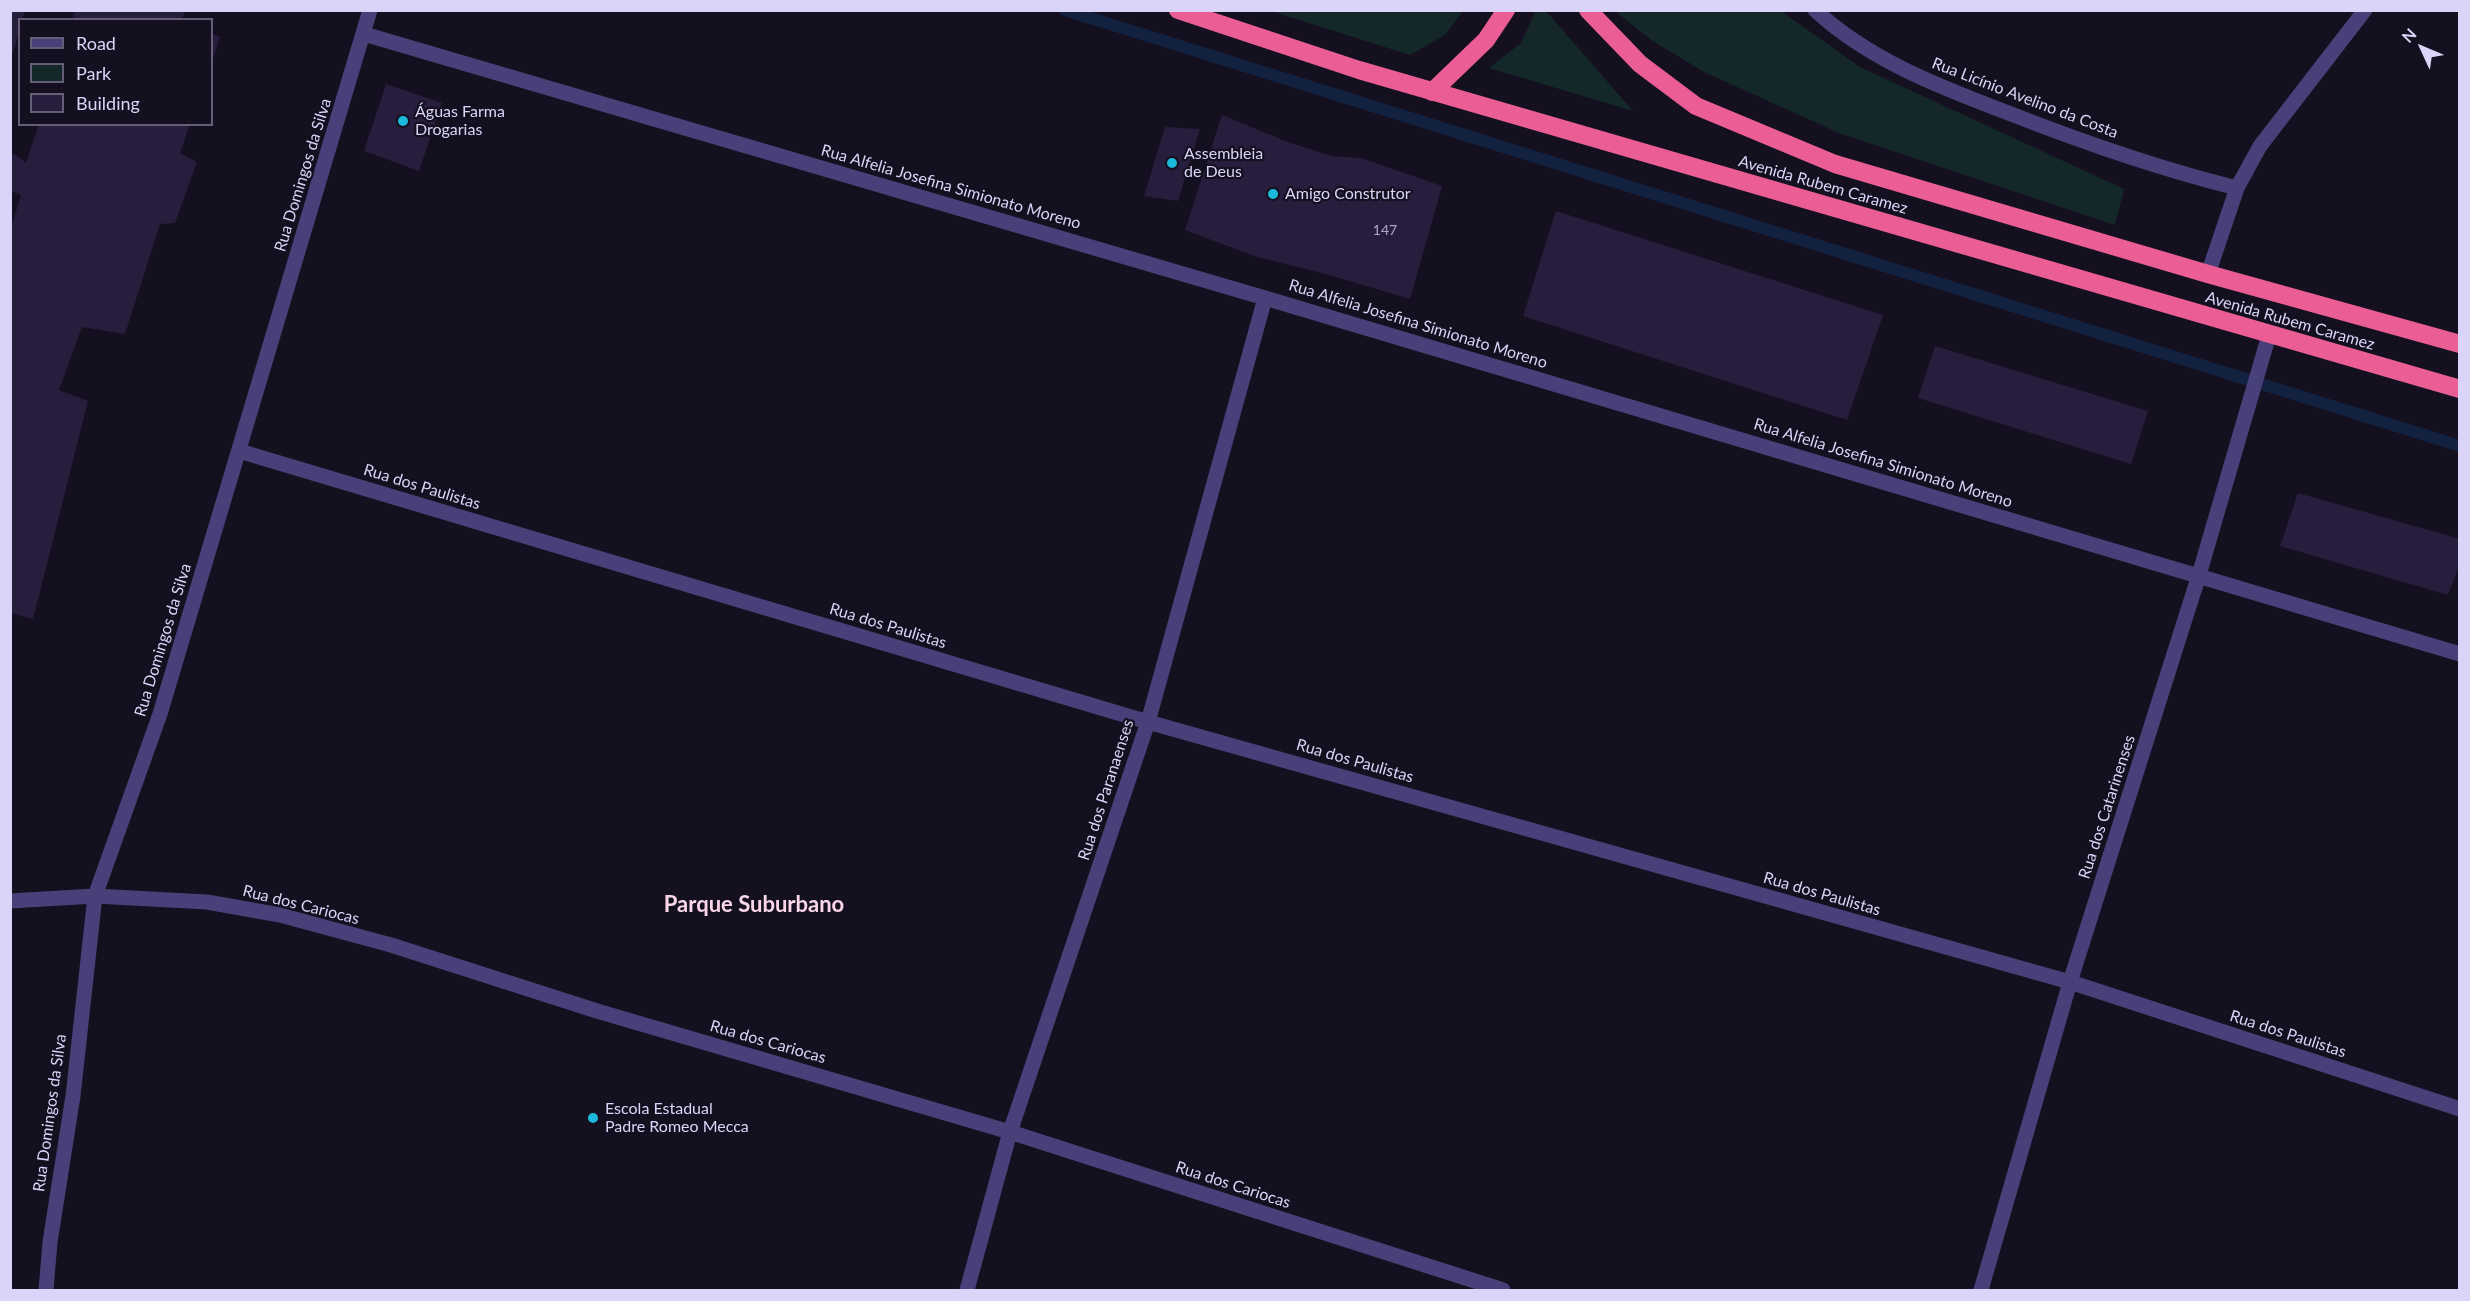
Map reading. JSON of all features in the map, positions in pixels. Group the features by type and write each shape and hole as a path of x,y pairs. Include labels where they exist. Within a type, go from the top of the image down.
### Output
{"highway":[{"name":"Avenida Rubem Caramez","path":"1178,10 1432,92 2460,389"},
{"path":"1432,92 1486,40 1506,10"},
{"name":"Avenida Rubem Caramez","path":"1588,10 1640,64 1696,106 1835,164 2208,274 2460,344"}],"street":[{"name":"Rua Domingos da Silva","path":"45,1290 50,1242 73,1096 95,896 160,714 370,10"},
{"name":"Rua Licínio Avelino da Costa","path":"1815,10 1875,54 1942,88 2058,132 2180,174 2237,188"},
{"path":"2208,274 2237,188 2260,147 2366,10"},
{"name":"Rua Alfelia Josefina Simionato Moreno","path":"364,34 1265,297 2460,654"},
{"name":"Rua dos Paranaenses","path":"968,1290 1010,1132 1148,722 1265,297"},
{"name":"Rua dos Catarinenses","path":"1981,1290 2070,982 2199,575 2269,335"},
{"name":"Rua dos Paulistas","path":"239,451 1148,722 2070,982 2460,1108"},
{"name":"Rua dos Cariocas","path":"10,901 95,896 207,902 280,915 391,945 554,998 1010,1132 1503,1290"}],"green space":[{"path":"1463,10 1445,35 1410,55 1271,11"},
{"path":"1536,10 1546,11 1633,111 1489,68 1521,43"},
{"path":"1615,11 1781,11 1860,67 2124,189 2115,225 1839,133 1704,72 1651,40"}],"building":[{"path":"10,10 25,10 23,18 18,18 18,36 11,58"},
{"path":"75,10 185,10 183,18 73,18"},
{"path":"213,34 220,37 213,58"},
{"path":"386,84 442,103 419,171 364,151"},
{"name":"Amigo Construtor","path":"1222,115 1285,141 1331,156 1361,158 1442,186 1410,299 1254,256 1185,230"},
{"path":"38,126 189,126 180,153 197,162 175,223 160,224 125,334 82,327 59,390 88,401 33,619 10,613 10,231 21,195 10,191 10,160 13,153 26,163"},
{"name":"Assembleia de Deus","path":"1165,127 1200,129 1178,201 1144,196"},
{"path":"1556,211 1883,315 1847,420 1523,316"},
{"path":"1935,346 2148,411 2131,464 1918,398"},
{"path":"2298,493 2460,539 2460,564 2448,595 2280,546"}],"waterway":[{"path":"1065,10 2460,446"}],"place":[{"name":"Águas Farma Drogarias","path":"403,121"},
{"name":"Assembleia de Deus","path":"1172,163"},
{"name":"Amigo Construtor","path":"1273,194"},
{"name":"Escola Estadual Padre Romeo Mecca","path":"593,1118"}],"district":[{"name":"Parque Suburbano","path":"754,905"}]}
